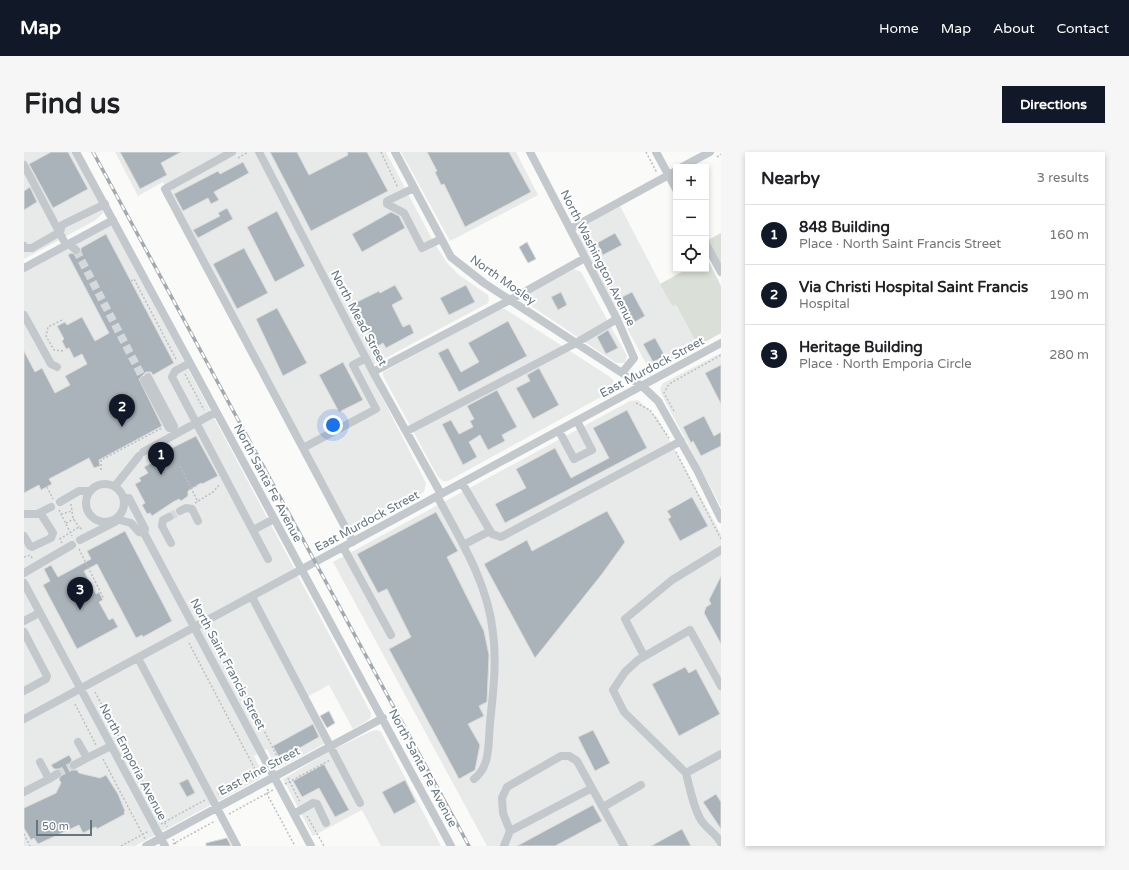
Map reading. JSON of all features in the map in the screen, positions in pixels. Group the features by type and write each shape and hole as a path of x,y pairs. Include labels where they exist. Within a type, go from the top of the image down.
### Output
{"street":[{"name":"North Santa Fe Avenue","path":"76,152 451,846"},
{"path":"232,152 165,189 353,542"},
{"name":"North Mead Street","path":"259,152 373,372 407,431 463,545 486,598 494,632 494,699 487,760 481,774 474,780"},
{"name":"North Mosley","path":"395,152 451,257 484,283 642,386"},
{"name":"North Washington Avenue","path":"530,152 617,319 634,358 622,374"},
{"path":"570,229 672,173 656,152"},
{"path":"688,164 710,152"},
{"path":"24,165 68,244 78,249 78,239"},
{"path":"414,188 388,201 387,204 404,213 422,248 441,239"},
{"path":"28,247 60,232 62,225 104,204"},
{"path":"24,268 113,220"},
{"path":"709,250 721,272"},
{"path":"373,372 510,300 585,258"},
{"path":"24,315 51,364 57,367"},
{"path":"407,431 576,343 617,319"},
{"name":"East Murdock Street","path":"25,715 138,658 721,343"},
{"path":"303,448 376,409 353,365 366,358"},
{"path":"190,363 173,373 172,377 268,559"},
{"path":"146,379 172,429"},
{"path":"642,386 658,402 681,441 721,519"},
{"path":"115,486 141,454 172,429 197,422 216,412"},
{"path":"559,431 574,459 592,450 577,421"},
{"path":"462,483 490,531 496,536 501,537 681,441"},
{"path":"80,540 117,520 124,509 124,498 120,490 115,486 102,484 96,486 90,492 86,501 86,507 92,517 103,522 117,520 131,523 139,532 144,533"},
{"path":"60,502 79,491 90,492"},
{"name":"North Saint Francis Street","path":"124,498 129,498 145,529 144,533 311,846"},
{"path":"24,514 39,513 50,507"},
{"path":"180,511 186,508 192,509 198,520"},
{"path":"24,536 32,547 52,536 53,534 39,513"},
{"path":"169,517 163,520 162,526 171,543"},
{"path":"253,530 274,519"},
{"path":"463,545 490,531"},
{"path":"24,573 72,545"},
{"path":"343,547 391,635"},
{"path":"644,656 625,619 672,580 721,550"},
{"name":"North Emporia Avenue","path":"24,584 165,846"},
{"path":"252,596 360,803"},
{"path":"24,621 39,613"},
{"path":"721,686 690,630 644,656 625,672 613,690 624,712 686,773 691,795 703,824 716,834 721,842"},
{"path":"24,632 47,676 46,679 24,691"},
{"path":"138,658 237,846"},
{"name":"East Pine Street","path":"147,846 383,718"},
{"path":"78,742 87,758"},
{"path":"74,765 111,746"},
{"path":"686,773 721,754"},
{"path":"510,831 503,813 502,798 507,787 562,756 569,756 577,761 624,846"},
{"path":"24,792 53,776 40,762"},
{"path":"603,807 641,786"},
{"path":"504,846 510,831 592,788"},
{"path":"294,814 313,803 317,804 326,823"}],"path":[{"path":"381,152 401,194"},
{"path":"646,152 657,173"},
{"path":"131,281 134,279 207,417"},
{"path":"63,351 54,350 46,336 48,327 64,319"},
{"path":"674,412 664,392 669,384 721,355"},
{"path":"636,403 650,410 673,446 721,539"},
{"path":"191,412 202,407"},
{"path":"101,470 101,460 172,429"},
{"path":"180,466 198,502"},
{"path":"191,504 198,502 213,492 219,487 222,481"},
{"path":"191,488 198,485"},
{"path":"72,499 74,519 84,531"},
{"path":"61,514 72,511"},
{"path":"66,523 74,519"},
{"path":"63,544 60,538 79,526"},
{"path":"24,557 30,554 34,562"},
{"path":"209,632 215,634 284,771 324,846"},
{"path":"189,643 257,773 262,774 269,786 267,794 295,846"},
{"path":"95,692 177,846"},
{"path":"74,704 147,846"},
{"path":"169,846 336,757"},
{"path":"121,846 257,773"},
{"path":"24,834 30,846"}],"shaded area":[{"path":"24,152 72,152 103,209 103,213 96,220 24,259"},
{"path":"115,152 386,152 434,243 448,264 459,275 488,295 489,300 488,303 367,368 426,483 424,492 349,531 163,182 138,196"},
{"path":"401,152 516,152 538,195 450,241"},
{"path":"620,206 672,306 675,304 698,346 650,371 577,235 582,227"},
{"path":"111,224 371,713 371,717 353,729 329,685 307,697 330,741 279,768 276,767 267,749 254,756 262,772 259,779 135,846 24,846 24,271"},
{"path":"721,233 721,265 709,242 709,239"},
{"path":"709,262 721,286 721,333 698,346 676,305 672,306 660,284 682,272 709,272"},
{"path":"574,269 581,272 627,356 625,363 616,363 521,299 523,296"},
{"path":"500,309 505,309 610,377 614,381 612,391 448,481 443,481 438,477 383,376 383,372"},
{"path":"721,353 721,507 660,389 663,383"},
{"path":"638,400 657,417 721,534 721,846 487,846 333,562 630,401"},
{"path":"377,730 381,732 441,846 381,846 362,810 313,836 283,779 330,751"}],"building":[{"path":"51,152 68,152 88,189 53,208 29,164"},
{"path":"120,152 181,152 161,163 167,175 140,189"},
{"path":"270,152 297,152 309,175 348,155 347,152 367,152 388,191 311,231"},
{"path":"427,152 509,152 531,192 465,227 444,184 441,185 435,172 437,171"},
{"path":"243,162 249,173 214,192 219,200 211,204 208,198 183,211 174,194 218,171 220,174"},
{"path":"30,187 37,202 24,210 24,191"},
{"path":"227,208 233,219 198,238 193,230 220,216 218,213"},
{"path":"277,211 305,266 275,282 247,227"},
{"path":"391,212 399,216 405,228 362,252 352,234"},
{"path":"615,233 622,245 603,255 597,243"},
{"path":"106,234 174,363 153,375 151,372 146,372 139,379 162,426 99,460 100,466 94,468 89,458 49,479 52,484 41,490 39,485 24,493 24,351 35,372 42,368 55,393 70,385 65,376 87,364 82,354 74,358 69,348 66,349 62,341 64,339 57,326 65,322 67,325 82,317 95,341 109,333 68,255 71,253 78,255 81,248"},
{"path":"527,242 536,259 528,263 519,247"},
{"path":"244,248 268,293 237,309 213,264"},
{"path":"395,285 403,299 392,305 403,327 410,324 414,333 386,348 383,343 376,347 353,304"},
{"path":"466,285 475,302 449,315 440,298"},
{"path":"561,292 567,305 558,310 551,297"},
{"path":"632,292 645,316 633,323 620,298"},
{"path":"277,308 307,363 283,376 256,319"},
{"path":"508,321 527,356 459,392 438,353 448,348 461,372 479,362 468,343"},
{"path":"608,330 618,348 606,354 597,337"},
{"path":"655,338 665,356 653,362 643,344"},
{"path":"343,362 363,400 339,412 319,375"},
{"path":"721,365 721,404 705,373"},
{"path":"539,368 559,405 533,419 516,388 530,381 527,375"},
{"path":"497,390 517,427 502,435 505,441 488,450 480,435 469,442 477,457 463,465 442,424 451,420 459,434 473,427 470,421 474,419 467,406"},
{"path":"627,410 647,448 505,523 495,504 526,488 516,469 555,448 571,478 609,458 593,428"},
{"path":"704,416 714,436 721,432 721,446 701,456 693,441 691,443 683,427"},
{"path":"196,436 218,476 202,484 201,483 188,491 188,496 181,501 179,499 173,502 152,516 150,513 147,514 142,505 145,503 135,484 141,481 139,478 148,473 144,467 153,462 152,458"},
{"path":"692,497 708,526 680,541 668,519 671,517 667,511"},
{"path":"607,511 625,542 602,574 535,658 484,564 527,540 532,551"},
{"path":"436,512 458,551 447,557 484,631 489,655 487,702 479,706 484,716 468,724 480,745 475,770 459,779 389,649 411,637 387,589 378,593 357,554"},
{"path":"125,531 172,621 143,637 142,635 136,638 97,564 84,571 96,594 99,592 103,600 99,602 109,620 113,618 118,627 77,649 43,585 50,581 44,569 51,565 58,577 91,559 87,551"},
{"path":"721,576 721,644 704,613 706,607 711,604 709,600"},
{"path":"685,667 689,673 696,669 720,714 679,736 652,684"},
{"path":"329,711 335,723 327,728 320,716"},
{"path":"313,724 319,737 280,759 273,746"},
{"path":"593,730 610,763 595,771 578,737"},
{"path":"69,755 72,760 69,765 71,770 77,770 79,773 100,778 106,775 118,794 125,814 97,829 96,827 83,833 79,825 38,844 34,838 31,840 24,828 24,808 56,793 61,783 59,779 62,773 59,769 54,769 51,765"},
{"path":"324,764 349,810 335,817 319,788 302,797 293,781"},
{"path":"188,779 195,793 187,797 179,783"},
{"path":"405,780 416,802 394,814 382,792"},
{"path":"716,794 721,802 721,829 703,802"},
{"path":"593,805 602,821 555,846 517,846"},
{"path":"682,829 691,846 651,846"},
{"path":"227,838 231,846 206,846 206,843"}],"tunnel":[{"path":"76,250 144,380"},
{"path":"169,517 180,511"},
{"path":"57,774 74,765"}],"railway":[{"path":"93,152 469,846"}],"place":[{"name":"Via Christi Hospital Saint Francis","path":"122,427"},
{"name":"848 Building","path":"161,475"},
{"name":"Heritage Building","path":"80,610"}]}
